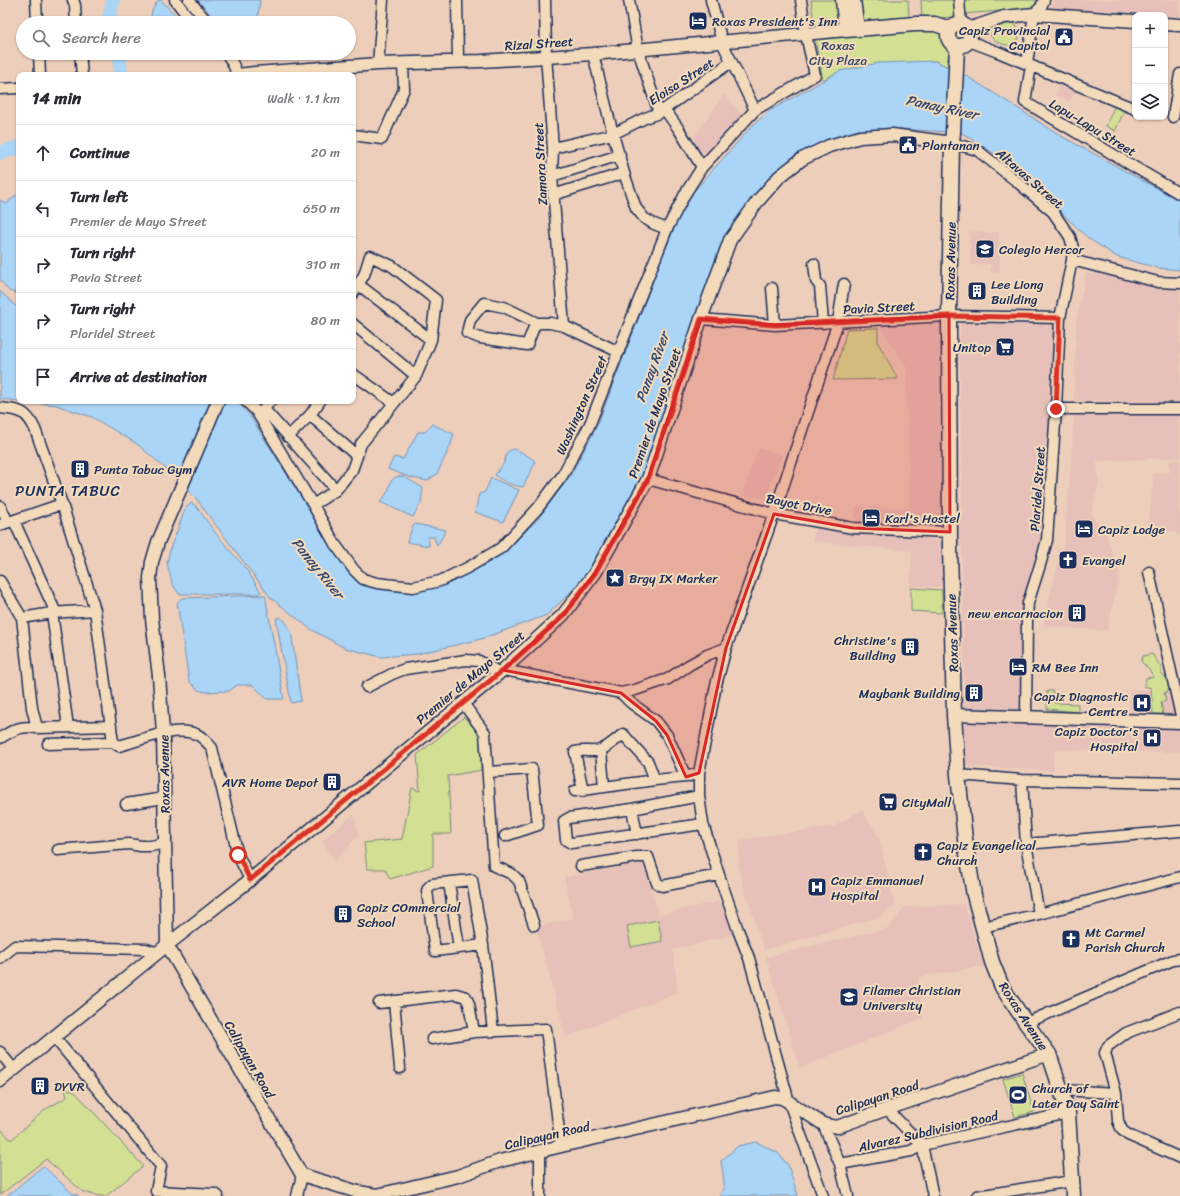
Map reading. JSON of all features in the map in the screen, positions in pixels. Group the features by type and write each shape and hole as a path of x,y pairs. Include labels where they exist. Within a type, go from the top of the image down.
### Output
{"highway":[{"path":"843,0 852,30"},
{"path":"852,30 853,0"},
{"path":"852,30 915,24 935,24 961,34"},
{"name":"Roxas Avenue","path":"961,34 957,66 953,138 949,316 950,532 954,715 958,774 966,848 974,895 982,927 992,962 1002,986 1026,1023 1049,1054 1068,1113 1073,1196"}],"main road":[{"path":"961,34 1004,17 1034,14 1132,22"},
{"path":"1168,24 1180,25"},
{"name":"Rizal Street","path":"275,72 378,64 481,61 593,54 852,30"},
{"name":"Premier de Mayo Street","path":"167,945 250,880 463,703 564,615 595,573 648,479 701,319 730,240 757,202 779,177 802,159 829,146 860,137 892,135 953,138"},
{"name":"Roxas Avenue","path":"167,945 163,733 159,676 152,619 152,562 158,542 217,404"},
{"path":"954,715 1180,722"},
{"path":"0,1081 167,945"},
{"name":"Calipayan Road","path":"167,945 302,1175 358,1192 377,1195 458,1176 500,1161 775,1097 782,1098 823,1124 837,1127 1049,1054"}],"street":[{"path":"36,0 37,16"},
{"path":"73,0 76,16"},
{"path":"175,0 188,16"},
{"path":"190,0 203,16"},
{"path":"378,64 383,0"},
{"path":"457,0 458,62"},
{"name":"Zamora Street","path":"544,0 546,56 553,148 553,195 564,326"},
{"path":"629,0 638,50 662,111 678,128 702,167"},
{"path":"711,0 722,42 755,110"},
{"path":"801,0 806,34"},
{"path":"959,0 961,34 1029,65 1132,108"},
{"path":"1029,65 1034,14 1041,7 1044,0"},
{"name":"Washington Street","path":"249,404 256,411 335,544 354,570 363,579 377,583 413,587 440,581 469,567 501,548 538,508 562,476 589,426 667,230 685,194 702,167 755,110 815,75 806,34"},
{"path":"593,54 613,134 636,208 644,218 667,230"},
{"path":"39,60 40,72"},
{"path":"81,60 82,72"},
{"path":"231,60 236,68 236,72"},
{"name":"Eloisa Street","path":"553,148 613,134 662,111 732,62"},
{"path":"356,135 382,139 404,89 403,64"},
{"name":"Lapu-Lapu Street","path":"1029,65 1025,102 1180,194"},
{"path":"1173,117 1180,74"},
{"path":"0,89 16,88"},
{"name":"Altavas Street","path":"953,138 977,150 1053,212 1070,237 1073,248 1072,260"},
{"path":"552,176 620,155"},
{"path":"553,195 624,173"},
{"path":"313,505 336,490 352,470 361,444 416,376 431,340 436,300 392,266 370,256 364,275 356,289"},
{"path":"1072,260 1158,282 1180,283"},
{"name":"Plaridel Street","path":"1026,718 1028,603 1046,540 1056,409 1060,318 1072,260"},
{"path":"814,264 816,281 820,286 823,323"},
{"path":"359,284 431,340"},
{"path":"823,1196 789,1102 749,958 719,875 703,824 699,796 699,773 716,685 726,648 774,514 838,322 844,284"},
{"path":"772,288 775,325"},
{"path":"537,323 527,344 480,338 476,335 467,333 470,320 484,303 504,306 537,323 550,323 564,326 619,352"},
{"name":"Pavia Street","path":"701,319 775,325 949,316 1060,318"},
{"path":"356,326 416,376"},
{"path":"356,376 394,403"},
{"path":"268,404 264,409 336,490"},
{"path":"288,437 310,415 318,404"},
{"path":"0,408 21,411 30,419 62,504 95,610 113,742"},
{"path":"1056,409 1180,409"},
{"path":"310,415 357,456"},
{"name":"Bayot Drive","path":"648,479 774,514 853,528 950,532"},
{"path":"7,523 62,504"},
{"path":"0,506 7,523 54,613 68,727"},
{"path":"1149,572 1180,712"},
{"path":"0,581 22,618 32,708 37,728"},
{"path":"22,618 54,613 95,610"},
{"path":"367,687 405,669 466,660 479,661 501,671 620,693 635,690 668,679 689,664 726,648"},
{"path":"620,693 656,722 667,735 686,777"},
{"path":"463,703 485,733 494,866 512,874 519,881 534,925"},
{"path":"0,738 18,728 110,726"},
{"path":"48,744 113,742 119,746 163,733 182,732 195,734 205,740 212,748 238,855 250,880"},
{"path":"655,780 648,762 624,734 601,750 593,752 582,750 575,752 579,791 686,777 699,773"},
{"path":"601,750 604,787"},
{"path":"488,772 532,769 538,825 505,836"},
{"path":"958,774 1022,780 1180,784"},
{"path":"1022,780 1026,844 1039,914"},
{"path":"699,796 632,809 569,818 564,821 564,829 566,840 571,843 703,824"},
{"path":"126,804 164,798"},
{"path":"632,809 637,834"},
{"path":"1026,844 1180,831"},
{"path":"58,850 129,844 151,846 165,843"},
{"path":"581,866 637,857 648,857 657,883 662,886 719,875"},
{"path":"982,927 1039,914 1180,877"},
{"path":"483,945 434,951 427,891 432,884 472,880 483,945 493,1031"},
{"path":"449,883 459,948"},
{"path":"0,958 16,946 146,949 158,953"},
{"path":"1026,1023 1173,960 1180,959"},
{"path":"379,1003 456,994 466,997 469,1004 474,1032"},
{"path":"394,1001 400,1068"},
{"path":"1180,1012 1126,1033 1108,1046 1105,1053 1116,1093 1118,1121 1122,1130 1128,1135 1180,1158"},
{"path":"432,1039 474,1032 546,1029 561,1146"},
{"path":"54,1037 161,1166 156,1191 215,1194 218,1196"},
{"path":"0,1052 14,1070"},
{"path":"1061,1090 1116,1093"},
{"path":"887,1109 922,1146 933,1196"},
{"name":"Alvarez Subdivision Road","path":"840,1164 910,1151 922,1146 1068,1113"},
{"path":"823,1124 840,1164 848,1196"},
{"path":"540,1152 540,1196"},
{"path":"297,1196 302,1175"},
{"path":"977,1196 1072,1181"}],"highlighted area":[{"path":"949,316 950,532 853,528 774,514 726,648 699,773 686,777 667,735 656,721 621,693 503,670 563,615 595,573 648,479 701,319 775,325"}],"shaded area":[{"path":"1054,0 1180,0 1180,17 1168,15 1168,12 1132,13 1051,8"},
{"path":"1062,79 1077,87 1070,102 1056,95"},
{"path":"724,95 744,117 703,162 690,142"},
{"name":"Colegio Hercor","path":"984,231 984,233 999,232 1000,272 991,273 991,264 971,265 969,232"},
{"path":"1086,273 1160,283 1180,284 1180,402 1074,401 1076,324"},
{"path":"943,322 946,526 855,522 855,506 909,508 906,366 877,323"},
{"path":"960,323 1054,323 1046,480 1039,562 1024,598 1023,711 965,709 962,547 959,546 959,512 962,512"},
{"path":"1074,411 1180,413 1180,458 1097,461 1099,483 1091,515 1104,529 1120,573 1107,631 1043,626 1059,558 1063,553"},
{"path":"758,448 782,455 766,500 742,495"},
{"path":"1180,460 1180,537 1175,532 1148,529 1154,473 1170,472 1170,461"},
{"path":"816,525 852,532 943,540 942,587 910,586 912,551 812,541"},
{"path":"1130,690 1180,691 1180,714 1129,713"},
{"path":"963,719 1180,725 1180,752 1054,750 1053,771 966,766"},
{"name":"Capiz Emmanuel Hospital","path":"862,810 879,838 895,906 880,917 764,950 738,868 740,840 835,826"},
{"path":"354,814 359,835 335,861 322,841"},
{"path":"643,863 659,915 724,900 735,934 673,950 678,992 566,1037 536,927 573,918 564,877"},
{"name":"Filamer Christian University","path":"964,904 973,935 985,966 918,977 923,1018 800,1068 766,957 889,928 905,907"}],"green space":[{"path":"811,0 840,0 842,22 814,26"},
{"name":"Roxas City Plaza","path":"858,0 908,0 909,20 860,23"},
{"path":"921,0 955,0 955,17 922,19"},
{"path":"962,0 1036,0 1035,8 963,14"},
{"path":"1014,23 1019,34 1016,45 1000,43 995,41 990,35 989,31"},
{"name":"Roxas City Plaza","path":"920,26 944,33 949,50 947,67 935,61 840,71 823,80 815,39 838,34"},
{"path":"544,43 544,51 524,52 524,44"},
{"path":"1115,105 1125,109 1115,131 1106,126"},
{"path":"878,328 878,343 898,379 833,380 847,329"},
{"path":"911,588 942,590 942,613 911,611"},
{"path":"1152,654 1161,667 1161,674 1170,680 1173,688 1164,693 1166,701 1161,702 1163,714 1153,714 1151,688 1144,686 1146,678 1154,677 1141,661 1143,656"},
{"path":"1047,691 1053,691 1054,703 1078,704 1078,712 1047,709"},
{"path":"464,717 480,735 481,770 448,776 451,834 433,834 433,866 390,879 385,869 367,869 364,843 402,839 412,788 420,791 417,755"},
{"path":"658,920 662,941 631,947 627,926"},
{"name":"Church of Later Day Saint","path":"1022,1073 1034,1112 1015,1117 1003,1079"},
{"path":"65,1088 76,1093 143,1166 106,1196 100,1196 83,1192 46,1159 0,1195 0,1128 11,1140 46,1109 67,1097"}],"water":[{"path":"159,0 161,0 176,16 151,16 155,5"},
{"path":"198,0 260,0 258,16 212,16"},
{"name":"Panay River","path":"935,61 962,73 1063,137 1180,201 1180,270 1158,268 1117,257 1088,238 1009,163 962,133 889,128 860,132 824,144 788,162 759,192 730,233 636,492 592,571 547,615 481,639 417,654 381,657 345,648 312,630 271,598 195,497 172,474 137,444 92,417 56,405 47,404 239,404 250,416 346,568 364,584 392,591 423,588 457,578 505,552 538,519 570,476 597,426 675,224 694,191 752,126 771,110 840,71 878,63"},
{"path":"16,196 16,293 9,291 0,280 0,200 6,204"},
{"path":"0,291 16,306 16,401 0,399"},
{"path":"432,424 454,434 437,474 427,481 409,477 388,469 394,457 403,459 418,432 425,432"},
{"path":"513,449 534,460 535,463 523,487 508,483 495,475 504,463 507,452"},
{"path":"402,476 423,488 421,503 413,517 380,502 387,492 392,480"},
{"path":"491,478 519,490 503,522 475,512 479,494 485,492"},
{"path":"191,503 196,506 217,535 246,569 261,592 259,594 179,594 172,583 167,563 171,546 185,509"},
{"path":"415,524 446,530 437,546 434,537 428,537 429,546 407,542"},
{"path":"265,595 284,699 267,699 253,685 237,685 229,691 205,692 198,690 189,681 177,603 182,598"},
{"path":"280,617 285,621 291,631 301,701 291,703 276,619"},
{"path":"756,1142 778,1153 788,1165 798,1196 720,1196 724,1188 721,1161 738,1146"},
{"path":"43,1166 72,1193 79,1196 7,1196"}],"waterway":[{"path":"110,16 113,0"},
{"path":"120,60 121,72"},
{"path":"0,153 16,148"}],"place":[{"name":"Roxas President's Inn","path":"698,21"},
{"name":"Capiz Provincial Capitol","path":"1064,37"},
{"name":"Plantanan","path":"908,145"},
{"name":"Colegio Hercor","path":"985,249"},
{"name":"Lee Liong Building","path":"977,291"},
{"name":"Unitop","path":"1005,347"},
{"name":"Punta Tabuc Gym","path":"80,469"},
{"name":"Karl's Hostel","path":"871,518"},
{"name":"Capiz Lodge","path":"1084,529"},
{"name":"Evangel","path":"1068,560"},
{"name":"Brgy IX Marker","path":"615,578"},
{"name":"new encarnacion","path":"1077,613"},
{"name":"Christine's Building","path":"910,647"},
{"name":"RM Bee Inn","path":"1018,667"},
{"name":"Maybank Building","path":"974,693"},
{"name":"Capiz Diagnostic Centre","path":"1142,703"},
{"name":"Capiz Doctor's Hospital","path":"1152,738"},
{"name":"AVR Home Depot","path":"332,782"},
{"name":"CityMall","path":"888,802"},
{"name":"Capiz Evangelical Church","path":"923,852"},
{"name":"Capiz Emmanuel Hospital","path":"817,887"},
{"name":"Capiz COmmercial School","path":"343,914"},
{"name":"Mt Carmel Parish Church","path":"1071,939"},
{"name":"Filamer Christian University","path":"849,997"},
{"name":"DYVR","path":"40,1086"},
{"name":"Church of Later Day Saint","path":"1018,1095"}],"district":[{"name":"PUNTA TABUC","path":"68,491"}],"route":[{"path":"238,855 250,880 503,670 564,615 595,573 648,479 701,319 775,325 949,316 1060,318 1056,409"}]}
